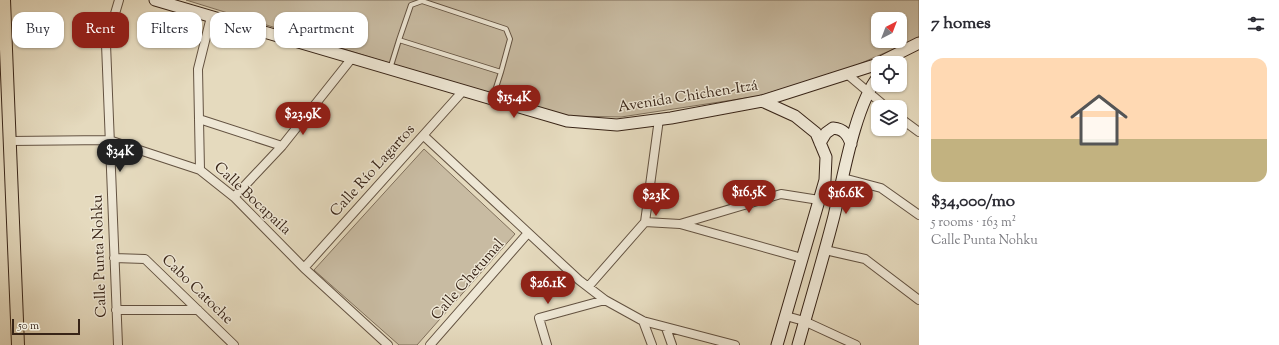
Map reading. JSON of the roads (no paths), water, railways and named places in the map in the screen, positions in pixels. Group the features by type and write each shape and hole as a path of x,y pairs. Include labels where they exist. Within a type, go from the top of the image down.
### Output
{"main road":[{"path":"4,0 18,345"},
{"name":"Avenida Chichen-Itzá","path":"155,0 210,18"},
{"name":"Avenida Chichen-Itzá","path":"266,34 390,69 462,92 567,121 617,125 762,101 871,66"},
{"name":"Avenida Chichen-Itzá","path":"895,56 919,43"},
{"path":"798,345 825,250 858,118 871,88"},
{"path":"762,101 795,116 816,133 826,157 825,180 777,345"},
{"path":"820,142 826,133 833,128 843,131 849,137 852,144"}],"street":[{"name":"Calle Punta Nohku","path":"118,345 106,44 119,0"},
{"path":"200,170 198,70 210,22"},
{"path":"234,198 282,146 352,58"},
{"path":"847,74 877,100"},
{"name":"Calle Río Lagartos","path":"304,268 462,92"},
{"path":"199,119 282,146"},
{"path":"588,287 645,222 659,119"},
{"path":"907,123 919,132"},
{"path":"424,136 528,233 588,287 605,300 643,321 735,345"},
{"name":"Calle Bocapaila","path":"10,141 109,140 200,170 234,198 304,268 388,345"},
{"path":"843,178 880,188 919,215"},
{"path":"680,224 781,194 819,200"},
{"path":"645,222 680,224 802,258"},
{"name":"Calle Chetumal","path":"430,345 528,233"},
{"path":"825,250 865,259 919,300"},
{"name":"Cabo Catoche","path":"114,258 145,259 234,345"},
{"path":"547,345 539,318 605,300"},
{"path":"116,310 198,310"},
{"path":"786,316 804,321 856,345"},
{"path":"643,321 652,345"},
{"path":"666,328 672,345"}],"lane":[{"path":"390,69 411,5 422,1 506,29 510,39 492,100"},
{"path":"399,40 501,72"}]}
